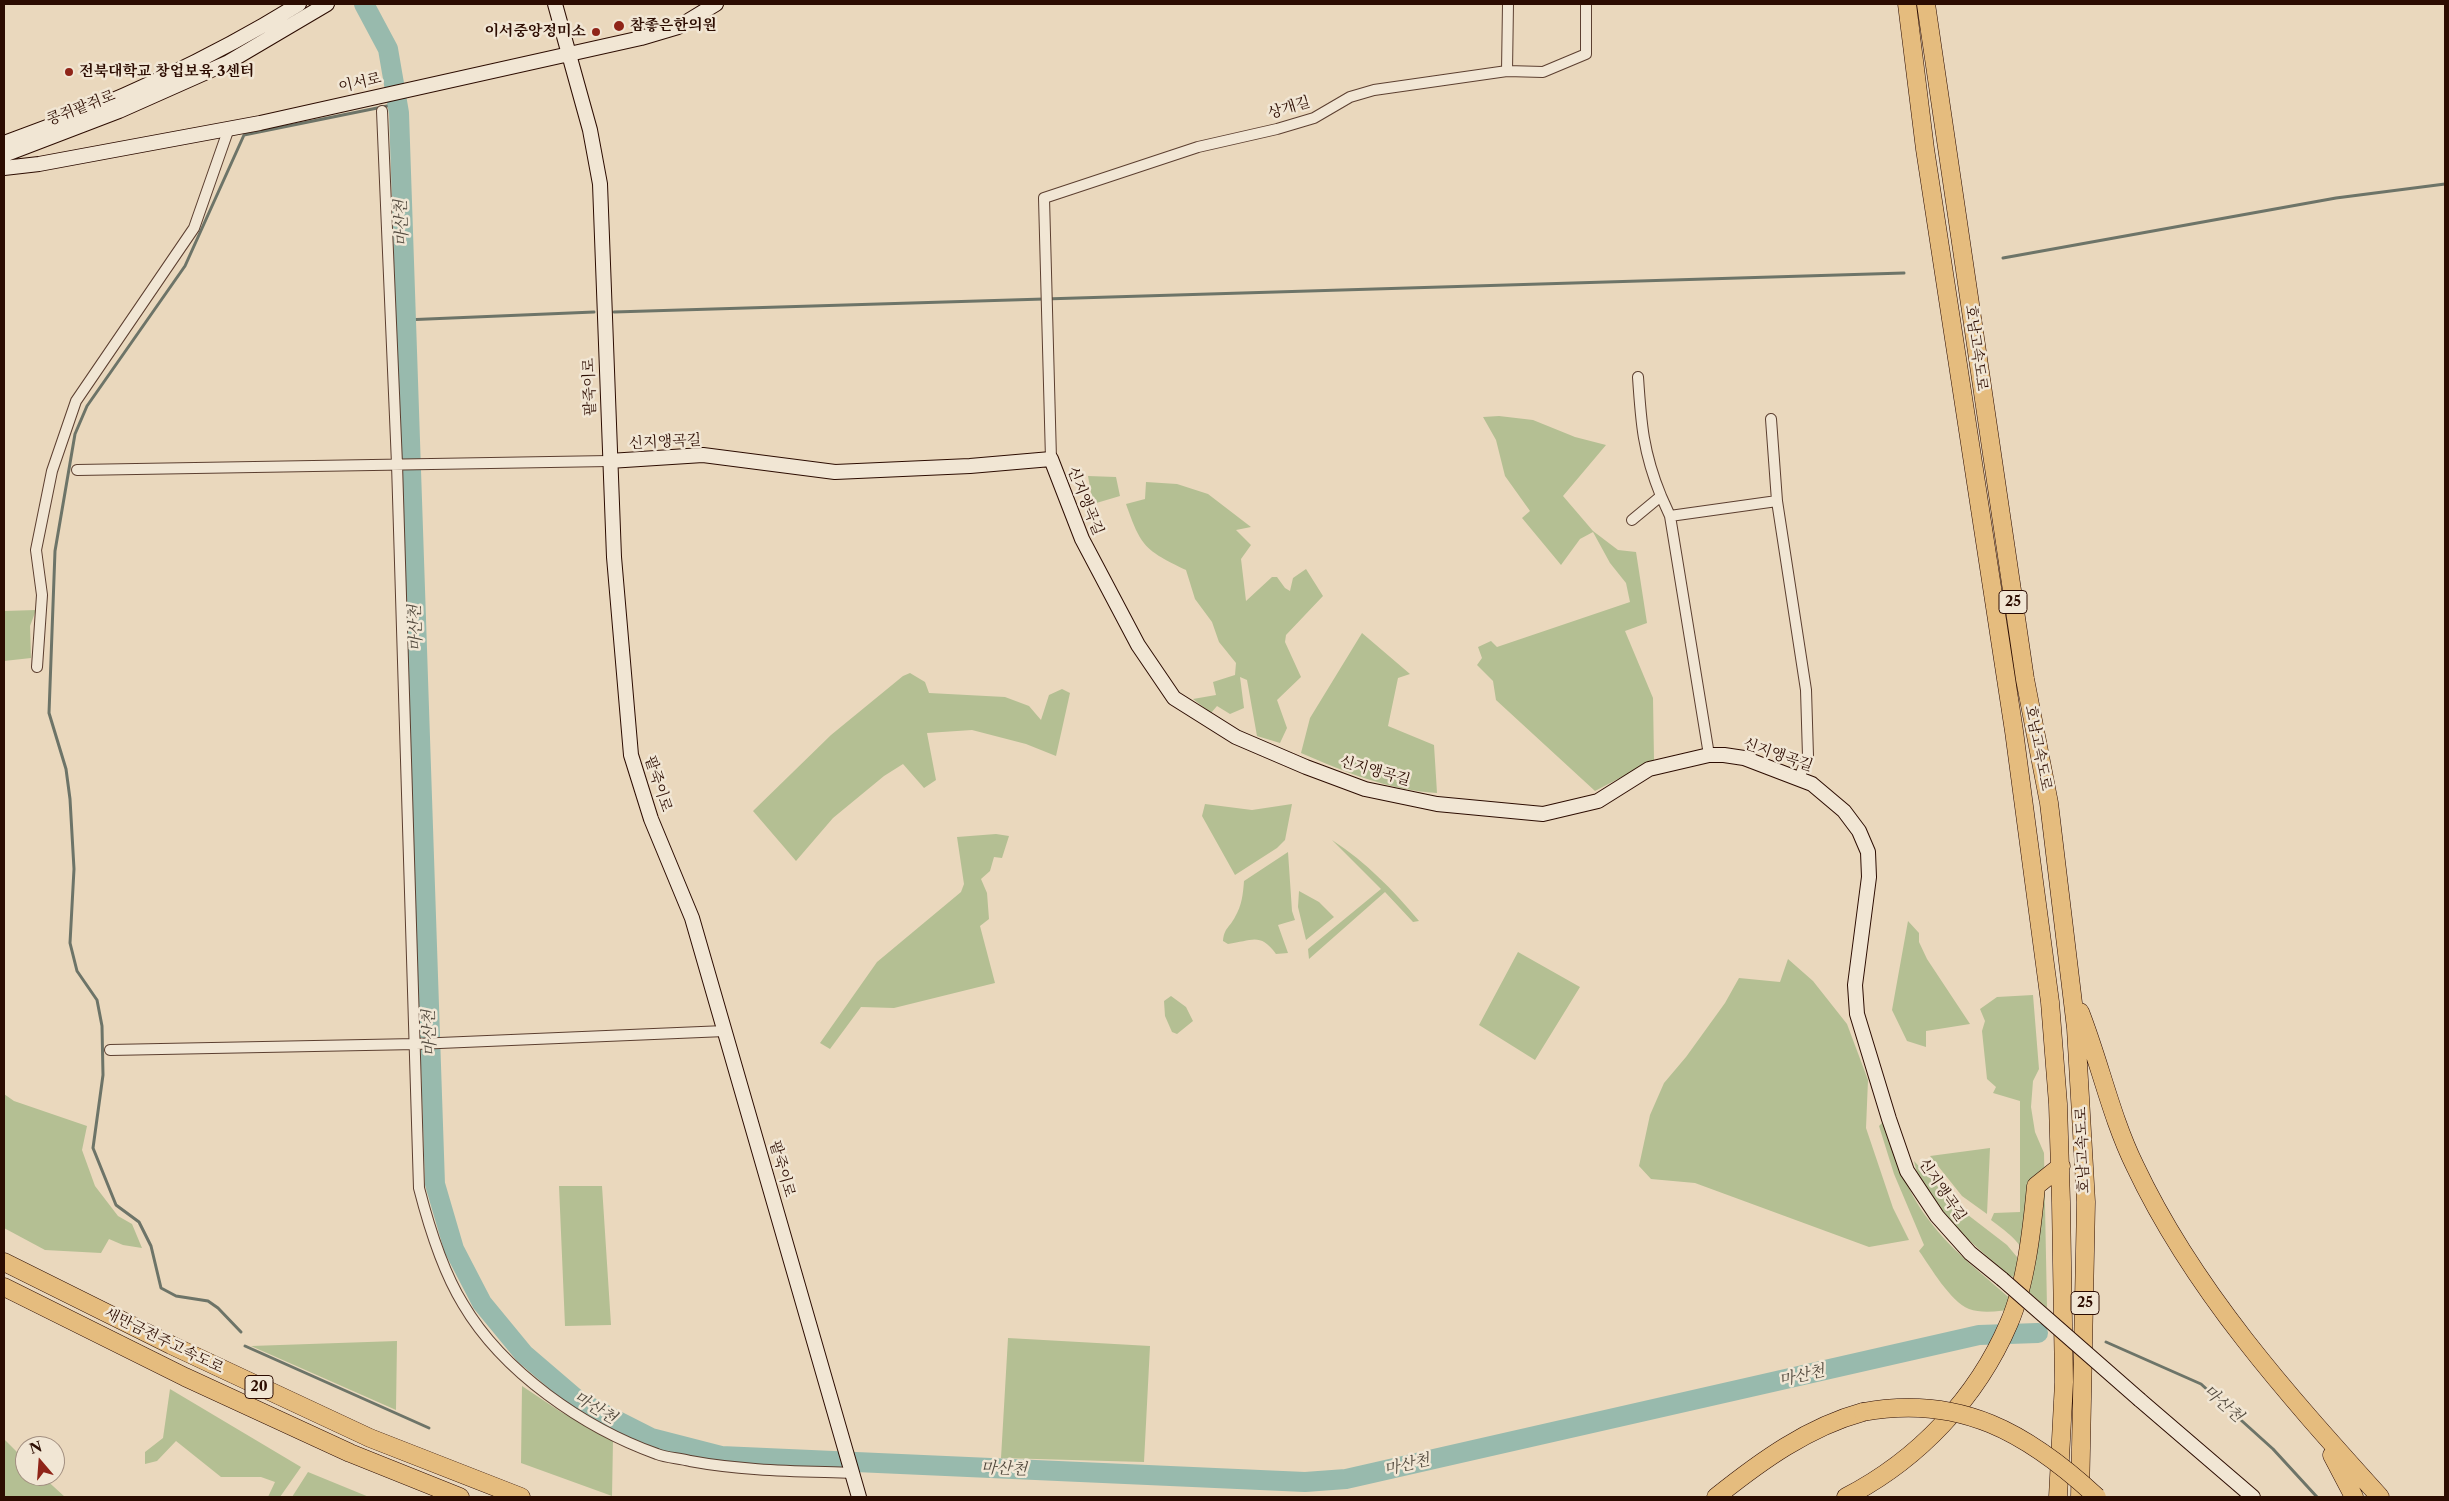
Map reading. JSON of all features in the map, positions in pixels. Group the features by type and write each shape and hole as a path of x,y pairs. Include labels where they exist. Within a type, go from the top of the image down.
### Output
{"highway":[{"name":"호남고속도로","path":"1907,4 1927,158 2014,731 2050,1002 2062,1202 2064,1382 2058,1497"},
{"name":"호남고속도로","path":"1926,4 2025,680 2049,803 2072,992 2083,1128 2086,1202 2084,1405 2080,1497"},
{"path":"2072,992 2096,1050 2119,1129 2134,1164 2172,1237 2198,1279 2227,1316 2306,1414 2380,1497"},
{"path":"1846,1497 1897,1466 1933,1435 1962,1402 1986,1368 2009,1322 2023,1272 2032,1227 2036,1186 2060,1166"},
{"name":"새만금전주고속도로","path":"4,1262 171,1346 370,1438 521,1497"},
{"name":"새만금전주고속도로","path":"4,1287 185,1377 342,1449 460,1497"},
{"path":"1716,1497 1771,1456 1827,1425 1864,1412 1906,1406 1928,1407 1961,1413 1988,1422 2032,1445 2097,1497"},
{"path":"2306,1414 2340,1468 2354,1497"}],"street":[{"name":"콩쥐팥쥐로","path":"4,143 70,119 179,71 249,35 299,4"},
{"name":"콩쥐팥쥐로","path":"4,155 120,111 227,63 327,4"},
{"name":"팥죽이로","path":"555,4 590,130 600,184 614,557 631,754 652,818 692,918 812,1327 844,1450 859,1497"},
{"name":"이서로","path":"4,168 40,164 229,128 641,38 678,27 716,4"},
{"path":"1508,4 1508,71"},
{"name":"상개길","path":"1044,198 1198,147 1278,129 1314,118 1350,98 1374,90 1508,71 1543,72 1586,54 1586,4"},
{"path":"382,111 401,463 419,1044 419,1188 428,1222 463,1305 519,1372 554,1401 605,1430 658,1454 729,1468 851,1471"},
{"path":"37,667 42,595 36,550 52,470 76,401 194,228 229,128"},
{"name":"신지앵곡길","path":"1044,198 1051,458 1082,539 1143,652 1174,698 1236,737 1306,767 1364,789 1437,804 1543,814 1598,802 1649,769 1709,755 1744,758 1812,784 1844,811 1859,831 1868,852 1869,877 1855,985 1856,1014 1907,1171 1937,1216 1970,1253 2254,1497"},
{"path":"1638,377 1641,426 1648,466 1670,516 1709,755"},
{"path":"1771,419 1777,501 1806,690 1808,756 1799,778"},
{"name":"신지앵곡길","path":"609,461 703,455 835,472 970,466 1051,458"},
{"path":"77,470 401,463 609,461"},
{"path":"1632,520 1661,496"},
{"path":"1670,516 1777,501"},
{"path":"110,1050 419,1044 443,1041 725,1031"}],"green space":[{"path":"1499,416 1533,420 1575,437 1606,445 1563,496 1593,531 1618,550 1636,552 1647,623 1625,631 1653,698 1654,760 1595,791 1496,700 1493,681 1477,665 1482,658 1478,647 1491,641 1497,647 1630,602 1626,583 1610,563 1593,532 1580,539 1561,565 1522,518 1530,511 1505,476 1496,440 1483,417"},
{"path":"1088,476 1116,477 1120,496 1093,504"},
{"path":"1146,482 1177,484 1208,494 1251,527 1236,530 1251,545 1241,559 1246,601 1272,577 1277,577 1285,588 1290,591 1293,578 1306,569 1323,596 1286,635 1285,642 1301,677 1277,700 1287,728 1280,743 1257,736 1247,680 1240,677 1244,708 1230,714 1217,706 1211,713 1193,699 1216,695 1213,682 1235,675 1236,663 1219,642 1212,622 1195,599 1186,570 1153,552 1146,546 1136,530 1126,504 1145,499"},
{"path":"36,610 30,626 31,658 4,661 4,611"},
{"path":"1362,633 1410,674 1398,678 1388,726 1434,745 1437,793 1401,788 1367,779 1301,753 1310,718"},
{"path":"910,673 925,682 929,693 1005,697 1029,706 1041,720 1049,695 1062,689 1070,693 1056,756 1026,744 972,730 927,733 936,780 924,788 903,764 884,776 833,818 796,861 753,811 831,735 903,676"},
{"path":"1205,804 1252,810 1292,804 1285,840 1277,848 1235,875 1202,816"},
{"path":"996,834 1009,836 1002,858 994,857 990,871 981,879 987,893 989,919 980,926 995,983 894,1008 861,1007 830,1049 820,1043 877,962 961,892 964,884 957,837"},
{"path":"1332,840 1357,858 1378,877 1419,921 1413,922 1385,892 1309,959 1308,949 1381,889"},
{"path":"1288,852 1292,911 1295,920 1278,925 1288,953 1276,954 1260,940 1228,944 1223,941 1226,930 1239,908 1243,895 1244,881"},
{"path":"1299,891 1319,902 1334,917 1306,940 1298,907"},
{"path":"1908,921 1919,933 1919,942 1927,959 1970,1024 1926,1031 1926,1047 1907,1041 1892,1010"},
{"path":"1518,952 1580,987 1535,1060 1479,1025"},
{"path":"1788,959 1813,981 1847,1024 1868,1080 1866,1128 1893,1208 1909,1240 1869,1247 1695,1183 1651,1179 1639,1166 1650,1115 1664,1083 1686,1057 1725,1003 1739,978 1780,982"},
{"path":"2033,995 2039,1069 2033,1081 2031,1107 2035,1132 2044,1153 2047,1308 2029,1292 2025,1257 2018,1243 1991,1220 1994,1213 2020,1212 2020,1101 1993,1093 1996,1087 1987,1079 1982,1031 1985,1021 1980,1009 1997,997"},
{"path":"1171,996 1186,1007 1193,1021 1177,1034 1172,1032 1165,1016 1164,1001"},
{"path":"4,1094 14,1101 87,1126 82,1150 95,1186 118,1216 132,1224 142,1248 123,1245 109,1239 101,1253 45,1250 4,1228"},
{"path":"1883,1122 1907,1185 1920,1208 1937,1231 1959,1253 2017,1305 2015,1309 1986,1312 1969,1309 1948,1292 1935,1275 1919,1251 1924,1245 1894,1174 1879,1126"},
{"path":"1990,1148 1987,1214 1962,1196 1930,1156"},
{"path":"1914,1161 1955,1205 2007,1245 2017,1257 2019,1278 2010,1276 1967,1238 1939,1209 1919,1177"},
{"path":"559,1186 602,1186 611,1325 565,1326"},
{"path":"1008,1338 1150,1346 1144,1462 1001,1458"},
{"path":"397,1341 396,1410 251,1346"},
{"path":"522,1386 561,1412 613,1440 612,1496 521,1463"},
{"path":"170,1389 301,1467 280,1497 268,1497 275,1482 261,1477 221,1477 176,1441 157,1461 145,1464 145,1452 163,1438"},
{"path":"4,1439 15,1450 15,1486 53,1486 65,1497 4,1497"},
{"path":"308,1472 369,1497 292,1497"}],"waterway":[{"name":"마산천","path":"364,4 388,49 399,113 435,1184 454,1249 482,1303 524,1354 580,1402 651,1438 721,1456 1305,1482 1346,1479 1979,1335 2038,1333"},
{"path":"241,1332 218,1308 208,1301 176,1296 161,1288 151,1246 139,1222 116,1205 93,1148 103,1075 102,1026 97,1000 77,971 70,943 74,869 70,799 66,769 49,713 55,551 75,434 87,406 185,266 244,135 397,104"},
{"path":"2003,258 2336,198 2445,184"},
{"path":"614,312 1904,273"},
{"path":"404,320 594,312"},
{"name":"마산천","path":"2106,1342 2201,1384 2273,1449 2317,1497"},
{"path":"245,1346 429,1428"}],"place":[{"name":"참좋은한의원","path":"619,26"},
{"name":"이서중앙정미소","path":"596,32"},
{"name":"전북대학교 창업보육 3센터","path":"69,72"}]}
